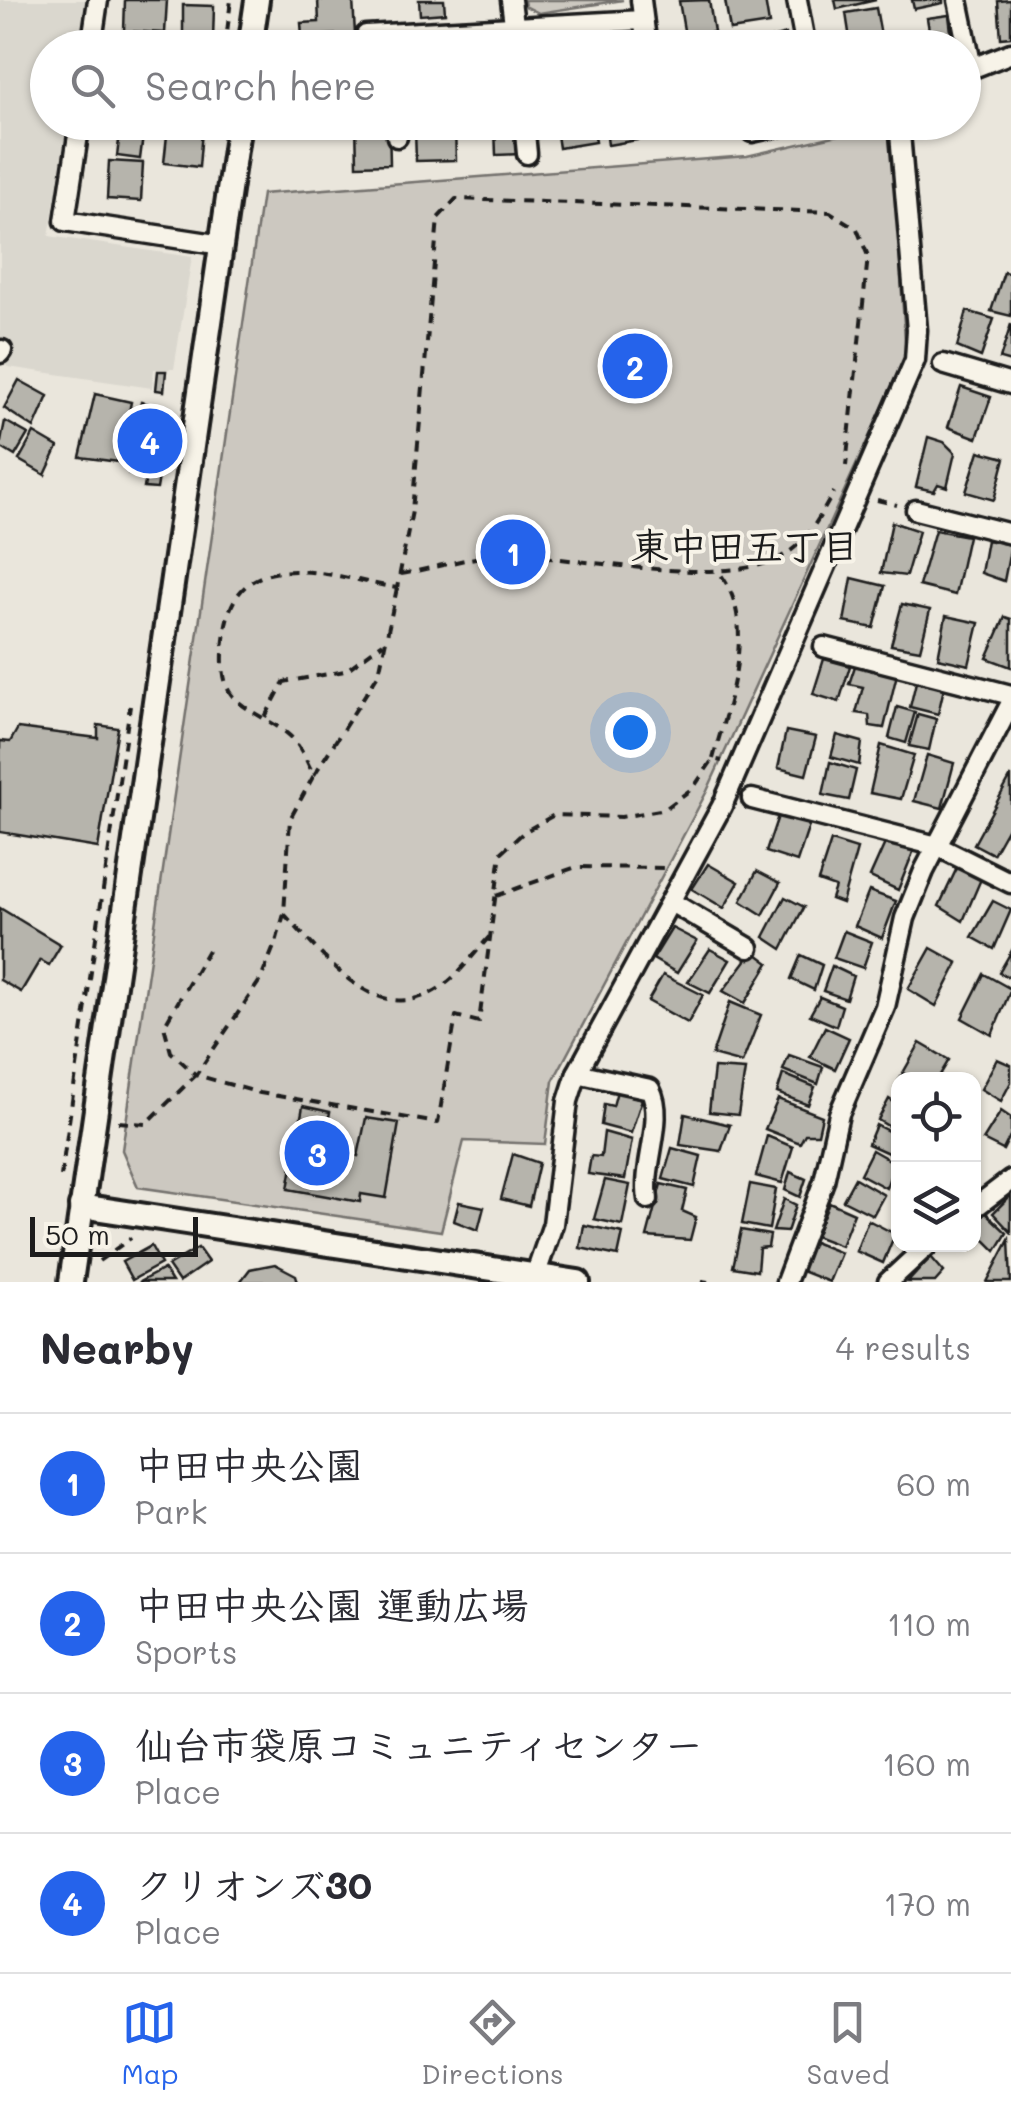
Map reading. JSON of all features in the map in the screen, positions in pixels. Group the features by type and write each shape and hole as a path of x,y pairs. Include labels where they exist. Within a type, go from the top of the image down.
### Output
{"street":[{"path":"94,30 98,0"},
{"path":"252,30 256,0"},
{"path":"511,0 515,30"},
{"path":"640,0 644,30"},
{"path":"797,0 803,30"},
{"path":"958,0 962,30"},
{"path":"487,30 643,20"},
{"path":"981,65 1011,54"},
{"path":"77,140 66,221 222,245"},
{"path":"71,1282 237,140"},
{"path":"526,140 527,154"},
{"path":"534,1279 553,1224 568,1101 578,1074 741,765 916,360 917,330 901,140"},
{"path":"942,364 1011,384"},
{"path":"916,510 1011,534"},
{"path":"824,647 1011,695"},
{"path":"786,1282 824,1181 839,1114 885,1007 905,918 937,846 1011,703"},
{"path":"752,800 937,846 1011,883"},
{"path":"670,902 749,948"},
{"path":"578,1074 650,1088 657,1100 644,1176 648,1199"},
{"path":"981,1203 1011,1180"},
{"path":"81,1206 534,1279 578,1282"},
{"path":"888,1282 920,1252"}],"path":[{"path":"227,30 231,0"},
{"path":"116,1122 146,1124 196,1074 260,979 284,914 290,819 379,673 412,511 438,218 456,199 830,212 857,228 868,256 846,472"},
{"path":"401,574 509,554 718,570 754,569 784,555 812,530 837,486"},
{"path":"860,495 916,510"},
{"path":"314,776 294,739 230,693 224,673 227,620 237,596 260,574 290,570 397,588"},
{"path":"208,950 164,1026 171,1052 196,1074 260,1092 438,1124 456,1016 479,1022 501,853 524,832 554,814 621,817 665,809 694,787 713,758 734,682 739,624 736,594 718,570"},
{"path":"266,717 284,682 346,671 383,643"},
{"path":"713,758 741,765"},
{"path":"496,896 576,867 651,866 687,872"},
{"path":"284,914 355,987 380,999 424,996 448,981 491,935"}],"shaded area":[{"path":"0,0 88,0 83,30 30,30 30,140 65,140 49,236 192,257 174,369 154,369 152,388 8,367 0,361"},
{"path":"524,0 623,0 539,13 525,6"},
{"path":"817,140 892,140 906,356 707,791 553,1081 545,1144 464,1141 441,1231 138,1187 122,1150 262,194 747,156"}],"building":[{"path":"125,0 167,0 165,30 124,30"},
{"path":"318,0 353,0 355,30 302,30 301,23 319,22"},
{"path":"419,0 444,0 445,13 420,15"},
{"path":"709,0 714,30 684,30 679,1"},
{"path":"725,0 765,0 769,24 730,30"},
{"path":"835,0 876,0 837,9"},
{"path":"912,0 943,0 943,3 914,9"},
{"path":"1011,0 1011,37 1001,38 998,1"},
{"path":"183,5 214,6 213,30 183,30"},
{"path":"876,8 880,30 849,30 846,13"},
{"path":"949,15 951,30 929,30 927,18"},
{"path":"119,140 142,140 140,159 117,156"},
{"path":"166,140 201,140 199,167 164,163"},
{"path":"356,140 389,140 390,164 357,165"},
{"path":"415,140 455,140 456,160 416,161"},
{"path":"495,140 520,140 521,154 496,155"},
{"path":"558,140 595,140 595,142 559,148"},
{"path":"607,140 637,140 608,145"},
{"path":"109,161 143,163 141,201 107,199"},
{"path":"1004,272 1011,274 1011,316 991,311"},
{"path":"967,311 994,319 981,357 957,347"},
{"path":"1011,324 1011,362 1000,359"},
{"path":"158,371 166,371 164,391 156,390"},
{"path":"19,380 48,396 34,428 4,408"},
{"path":"961,387 991,397 977,438 948,427"},
{"path":"95,394 131,402 119,462 80,457"},
{"path":"141,402 170,409 157,489 144,488 146,476 129,474"},
{"path":"5,421 28,434 15,456 0,447"},
{"path":"34,433 58,447 45,475 19,460"},
{"path":"928,437 944,442 955,453 947,487 938,484 934,491 916,487"},
{"path":"979,451 1005,458 994,500 966,492"},
{"path":"892,522 919,531 906,576 881,573"},
{"path":"935,530 968,536 955,595 919,586"},
{"path":"987,540 1011,545 1004,581 981,573"},
{"path":"852,578 885,586 874,628 844,622"},
{"path":"902,604 930,610 920,650 891,645"},
{"path":"946,616 979,623 969,665 938,658"},
{"path":"1005,617 1011,619 1011,667 987,658"},
{"path":"824,659 850,666 839,702 813,694"},
{"path":"856,663 897,674 884,728 870,726 869,715 856,713 863,687 849,684"},
{"path":"916,682 944,688 938,714 910,707"},
{"path":"897,707 915,712 906,743 889,738"},
{"path":"918,714 936,719 929,750 909,746"},
{"path":"98,725 118,728 98,848 0,832 0,741 10,742 18,728 98,738"},
{"path":"786,731 816,737 806,775 778,768"},
{"path":"837,735 862,742 859,765 831,757"},
{"path":"881,745 914,755 901,799 870,793"},
{"path":"927,755 954,763 942,808 914,801"},
{"path":"830,762 856,770 849,800 823,795"},
{"path":"1011,776 1011,822 993,854 974,844"},
{"path":"779,813 811,820 797,862 766,852"},
{"path":"831,841 857,849 842,903 831,899 835,887 818,881"},
{"path":"886,841 914,850 898,890 870,877"},
{"path":"708,864 739,882 724,908 692,889"},
{"path":"957,868 981,879 963,921 939,906"},
{"path":"757,871 780,883 763,915 741,901"},
{"path":"869,891 896,901 882,938 855,926"},
{"path":"785,897 804,907 782,949 764,937"},
{"path":"993,901 1011,910 994,949 972,937"},
{"path":"0,908 61,945 49,965 40,960 21,992 0,980"},
{"path":"672,928 697,941 677,973 653,959"},
{"path":"844,931 872,942 863,968 834,958"},
{"path":"931,948 958,963 936,1006 908,989"},
{"path":"710,949 730,960 710,993 688,982"},
{"path":"753,951 769,963 745,1003 723,991"},
{"path":"1011,952 1011,978 999,973"},
{"path":"801,955 822,965 814,990 791,979"},
{"path":"832,966 853,976 846,999 823,991"},
{"path":"984,974 1011,989 992,1035 962,1018"},
{"path":"663,975 703,995 688,1023 648,1001"},
{"path":"820,997 842,1006 836,1026 810,1015"},
{"path":"730,1002 761,1015 742,1063 712,1055"},
{"path":"825,1027 849,1038 835,1069 810,1057"},
{"path":"920,1043 949,1060 942,1072 904,1072"},
{"path":"789,1055 823,1067 818,1084 783,1070"},
{"path":"997,1059 1011,1065 1011,1082 1001,1101 981,1089"},
{"path":"714,1068 745,1070 738,1115 709,1112"},
{"path":"783,1074 815,1087 808,1105 777,1093"},
{"path":"617,1091 642,1099 631,1133 601,1125 604,1104 613,1106"},
{"path":"778,1099 822,1116 818,1134 805,1134 800,1143 765,1129"},
{"path":"889,1099 891,1128 878,1120"},
{"path":"303,1106 330,1112 323,1149 358,1156 366,1118 399,1123 386,1198 361,1194 360,1202 288,1189"},
{"path":"1001,1111 1011,1118 1011,1134 1003,1150 983,1140"},
{"path":"685,1114 730,1125 721,1151 680,1145"},
{"path":"876,1125 891,1132 891,1154 868,1144"},
{"path":"604,1132 632,1140 625,1179 588,1174 591,1156 601,1157"},
{"path":"767,1136 793,1147 782,1183 756,1176"},
{"path":"672,1148 701,1156 694,1187 663,1179"},
{"path":"872,1150 891,1161 886,1188 860,1174"},
{"path":"513,1154 539,1163 529,1206 501,1199"},
{"path":"790,1172 806,1179 800,1197 785,1190"},
{"path":"855,1178 884,1195 873,1215 843,1200"},
{"path":"605,1180 630,1185 622,1225 594,1219"},
{"path":"661,1184 687,1190 682,1211 696,1217 690,1240 647,1237"},
{"path":"750,1184 776,1189 769,1229 742,1224"},
{"path":"1011,1195 1011,1232 993,1213"},
{"path":"784,1199 796,1205 787,1232 773,1231"},
{"path":"459,1202 484,1207 478,1230 454,1221"},
{"path":"829,1202 854,1213 841,1246 815,1236"},
{"path":"985,1212 1007,1233 996,1251 981,1236"},
{"path":"868,1220 891,1232 883,1263 856,1251"},
{"path":"584,1225 623,1233 618,1256 580,1248"},
{"path":"741,1230 770,1235 768,1247 759,1248 757,1271 733,1267"},
{"path":"1009,1240 1011,1282 987,1282"},
{"path":"811,1241 841,1253 829,1282 799,1270"},
{"path":"151,1246 161,1264 132,1280 122,1262"},
{"path":"198,1248 208,1262 179,1282 168,1266"},
{"path":"931,1257 944,1272 935,1282 908,1282"},
{"path":"275,1264 296,1275 298,1282 240,1282 250,1269"},
{"path":"164,1269 172,1282 139,1282"}],"place":[{"name":"中田中央公園 運動広場","path":"635,366"},
{"name":"クリオンズ30","path":"150,441"},
{"name":"中田中央公園","path":"513,552"},
{"name":"仙台市袋原コミュニティセンター","path":"317,1153"}],"district":[{"name":"東中田五丁目","path":"745,545"}]}
